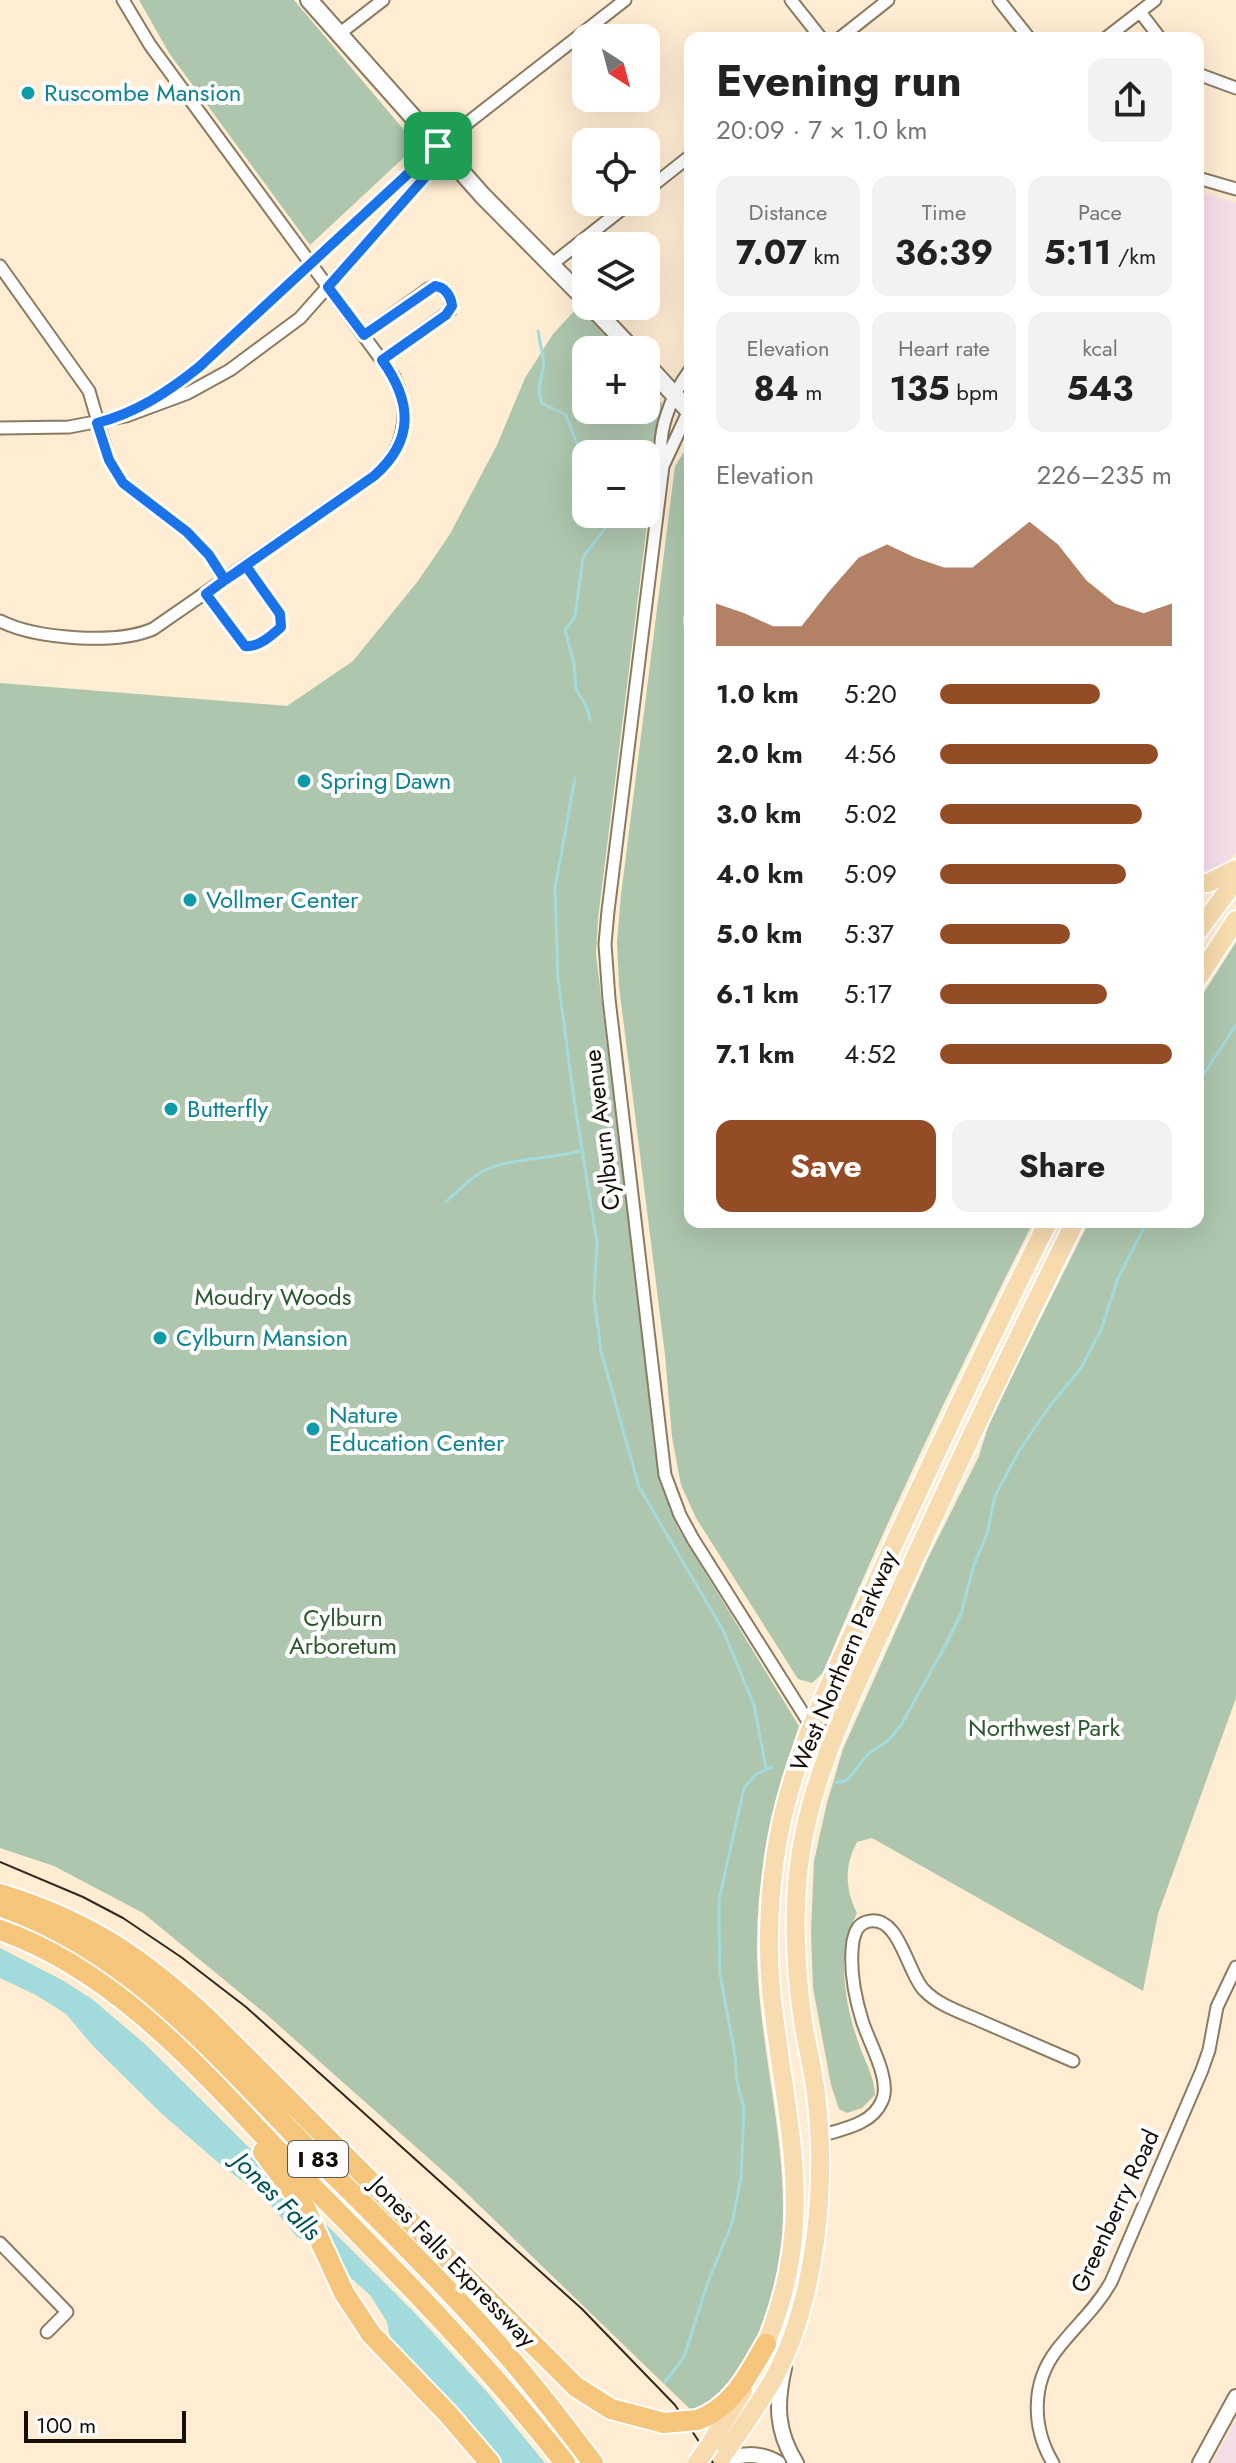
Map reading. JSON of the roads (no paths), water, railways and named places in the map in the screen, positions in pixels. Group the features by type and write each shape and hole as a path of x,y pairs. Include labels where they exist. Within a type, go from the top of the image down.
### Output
{"highway":[{"path":"0,1894 60,1914 95,1931 158,1975 231,2042 576,2387 611,2409 664,2423 700,2420 711,2415 735,2394 766,2344"},
{"name":"Jones Falls Expressway","path":"0,1906 85,1946 172,2012 465,2309 530,2381 593,2463"},
{"name":"Jones Falls Expressway","path":"0,1930 39,1947 92,1979 133,2009 182,2053 458,2336 513,2396 565,2463"},
{"path":"182,2053 288,2183 311,2218 344,2293 381,2346 421,2385 490,2463"},
{"path":"530,2381 608,2463"}],"main road":[{"path":"309,0 572,286"},
{"path":"604,320 620,336"},
{"path":"660,379 684,404"},
{"path":"1204,883 1236,869"},
{"path":"1204,918 1236,880"},
{"path":"1204,968 1236,920"},
{"path":"1204,925 1224,936"},
{"name":"West Northern Parkway","path":"716,2456 780,2310 793,2243 796,2190 791,2124 771,1987 769,1920 780,1826 788,1791 811,1726 946,1430 1045,1228"},
{"name":"West Northern Parkway","path":"697,2463 716,2456 773,2378 802,2299 814,2241 820,2192 820,2136 799,1981 796,1906 804,1833 812,1799 833,1736 990,1393 1072,1228"}],"street":[{"path":"0,621 25,631 112,639 129,638 153,629 374,476 393,456 404,431 405,404 394,377 150,45 123,0"},
{"path":"339,34 383,0"},
{"path":"126,416 199,367 310,262 444,146 625,0"},
{"path":"791,0 816,32"},
{"path":"848,32 888,0"},
{"path":"999,0 1024,32"},
{"path":"1114,32 1155,0"},
{"path":"1140,12 1155,32"},
{"path":"1204,76 1236,88"},
{"path":"0,428 69,427 126,416 176,399 230,370 289,328 328,287 444,146"},
{"path":"660,180 684,161"},
{"path":"1204,180 1236,189"},
{"path":"551,265 613,216"},
{"path":"0,266 85,384 109,460 123,483 187,532 209,555 225,580"},
{"path":"364,335 428,289 435,286 445,290 451,299 450,311 382,360"},
{"name":"Cylburn Avenue","path":"684,380 675,396 660,442 663,466 608,911 605,944 609,999 665,1475 693,1539 811,1726"},
{"name":"Cylburn Avenue","path":"663,466 684,422"},
{"path":"206,594 245,646 256,645 276,631 281,627 280,614 246,566"},
{"path":"811,1726 833,1736"},
{"path":"820,2136 860,2123 883,2101 884,2081 862,2022 851,1965 855,1933 859,1925 867,1921 891,1928 920,1986 939,2002 1073,2061"},
{"name":"Greenberry Road","path":"1053,2463 1041,2438 1037,2416 1042,2377 1057,2350 1093,2310 1111,2282 1202,2070 1217,2007 1236,1967"},
{"path":"0,2243 67,2312 47,2332"},
{"path":"790,2338 782,2375 779,2420 783,2439 796,2463"},
{"path":"1200,2463 1236,2397"},
{"path":"716,2456 751,2454 778,2463"}],"water":[{"name":"Jones Falls","path":"0,1948 92,1999 145,2044 412,2310 487,2392 545,2463 502,2463 390,2337 387,2322 370,2295 314,2245 297,2237 266,2199 162,2114 93,2046 66,2014 0,1978"}],"waterway":[{"path":"538,331 544,363 539,389 541,403 566,415 576,440"},
{"path":"590,720 576,689 574,663 565,630 575,617 583,557 604,528"},
{"path":"575,778 555,888 558,978 597,1243 594,1297 601,1351 639,1487 723,1630 754,1705 766,1768"},
{"path":"1204,1074 1236,1025"},
{"path":"446,1202 474,1177 495,1166 583,1150"},
{"path":"835,1782 849,1778 868,1754 889,1740 901,1725 944,1648 961,1614 974,1565 987,1534 995,1496 1019,1451 1081,1368 1101,1330 1118,1278 1144,1228"},
{"path":"665,2382 684,2357 708,2282 732,2223 741,2178 744,2108 720,1974 719,1900 744,1788 756,1774 772,1767"}],"tram line":[{"path":"0,1862 83,1897 123,1918 181,1957 246,2007 582,2309 675,2405 713,2463"}],"place":[{"name":"Ruscombe Mansion","path":"28,93"},
{"name":"Spring Dawn","path":"304,781"},
{"name":"Vollmer Center","path":"190,900"},
{"name":"Butterfly","path":"171,1109"},
{"name":"Cylburn Mansion","path":"160,1338"},
{"name":"Nature Education Center","path":"313,1429"}],"park label":[{"name":"Moudry Woods","path":"273,1297"},
{"name":"Cylburn Arboretum","path":"343,1632"},
{"name":"Northwest Park","path":"1044,1728"}]}
